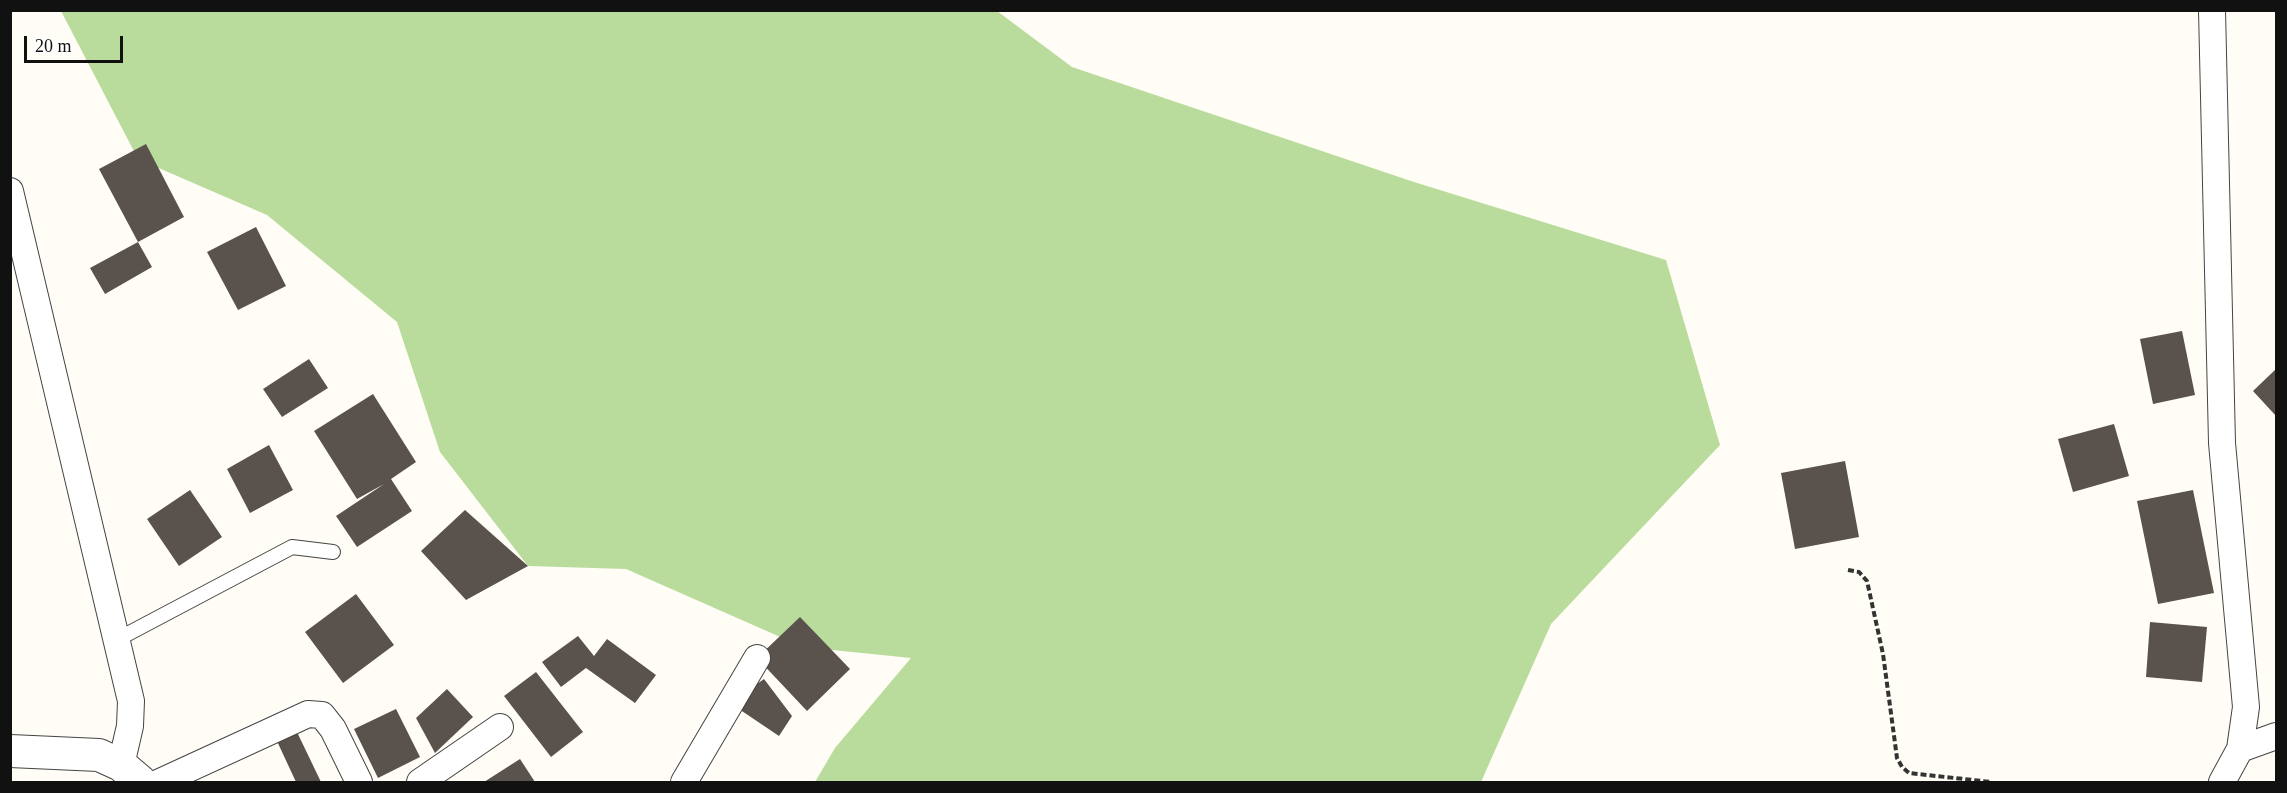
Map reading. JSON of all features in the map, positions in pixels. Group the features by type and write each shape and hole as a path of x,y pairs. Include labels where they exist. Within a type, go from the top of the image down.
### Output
{"street":[{"path":"2212,10 2222,443 2246,707 2240,749 2222,783"},
{"path":"10,191 131,701 131,774"},
{"path":"684,783 757,658"},
{"path":"160,783 308,714 322,715 333,729 359,783"},
{"path":"420,783 500,727"},
{"path":"2240,749 2277,736"},
{"path":"10,751 99,755 131,774"}],"lane":[{"path":"118,639 292,547 333,552"}],"path":[{"path":"1848,570 1859,572 1868,581 1883,654 1897,758 1902,767 1909,773 1991,783"}],"green space":[{"path":"61,11 997,11 1072,67 1414,182 1666,260 1720,445 1551,624 1481,782 815,782 835,748 911,658 803,647 626,569 528,566 440,452 397,322 267,215 138,159"}],"building":[{"path":"146,144 184,217 138,242 99,169"},
{"path":"256,227 286,286 238,310 207,252"},
{"path":"138,242 152,267 105,294 90,268"},
{"path":"2182,331 2195,395 2153,404 2140,339"},
{"path":"309,359 328,388 282,417 263,389"},
{"path":"2276,369 2276,416 2253,391"},
{"path":"373,394 416,462 391,479 412,511 357,547 336,516 384,484 357,499 314,431"},
{"path":"2114,424 2129,476 2073,492 2058,439"},
{"path":"269,445 293,490 250,513 227,469"},
{"path":"1845,461 1859,537 1795,549 1781,473"},
{"path":"190,490 222,537 179,566 147,519"},
{"path":"2193,490 2214,593 2158,604 2137,501"},
{"path":"465,510 528,566 466,600 421,551"},
{"path":"356,594 394,645 343,683 305,632"},
{"path":"800,617 850,669 807,711 757,658"},
{"path":"2150,622 2207,627 2202,682 2146,677"},
{"path":"578,636 594,656 607,639 656,675 635,703 586,668 561,687 542,662"},
{"path":"536,672 583,732 551,757 504,696"},
{"path":"764,679 792,716 779,736 730,703"},
{"path":"447,689 473,717 435,753 416,718"},
{"path":"396,709 420,757 378,778 354,729"},
{"path":"296,730 321,782 296,782 276,739"},
{"path":"520,759 535,782 484,782"}]}
